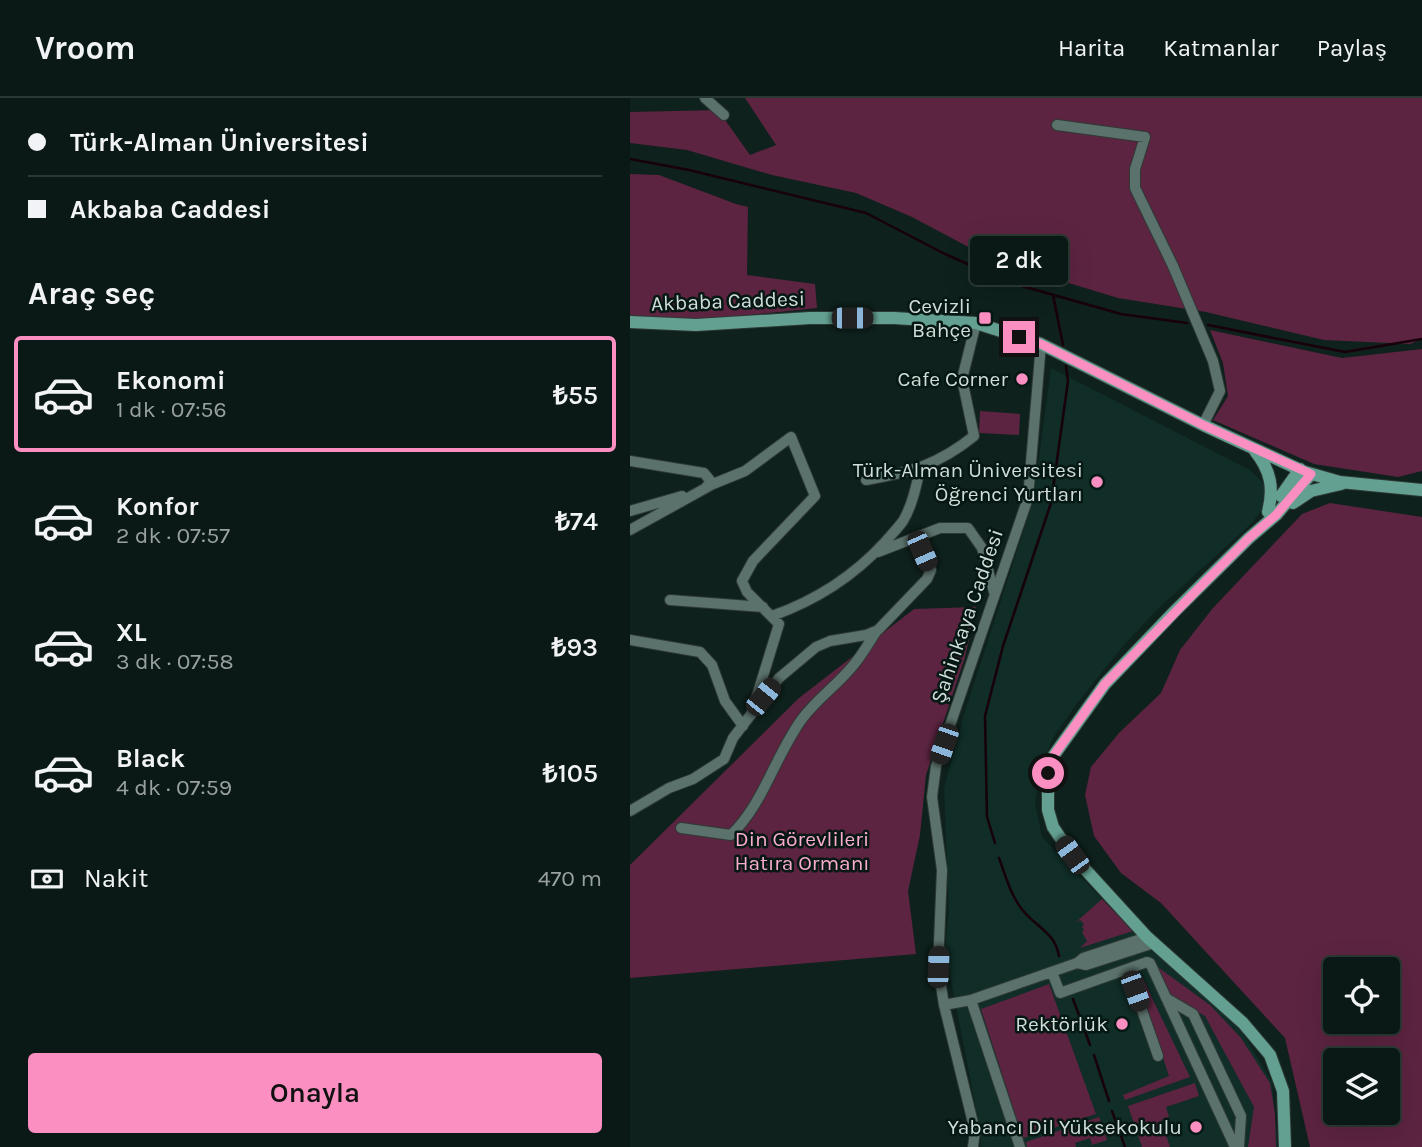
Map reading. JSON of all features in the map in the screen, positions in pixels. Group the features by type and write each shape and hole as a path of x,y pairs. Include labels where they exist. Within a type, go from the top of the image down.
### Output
{"main road":[{"name":"Akbaba Caddesi","path":"630,321 643,324 696,325 822,318 894,318 976,323 1041,344 1203,425 1306,472 1348,482 1422,490"},
{"path":"1253,448 1267,468 1272,481 1272,514"},
{"path":"1285,1147 1283,1091 1270,1055 1243,1023 1150,940 1072,855 1053,827 1048,810 1048,773 1054,755 1105,684 1272,514 1306,472"},
{"path":"1272,514 1306,493 1348,482"}],"street":[{"path":"705,98 724,115"},
{"path":"1057,125 1145,137 1135,169 1135,188 1173,266 1213,360 1220,391 1203,425"},
{"path":"866,480 920,469 962,446 974,436 962,379 976,323"},
{"name":"Şahinkaya Caddesi","path":"973,1147 975,1131 944,1005 938,967 942,870 932,797 936,766 1028,498 1041,344"},
{"path":"630,512 746,471 791,437 815,496 753,561 743,581 747,592 779,624 751,715"},
{"path":"630,461 704,474 713,484"},
{"path":"772,616 804,605 845,580 875,553 903,522 914,496 920,469"},
{"path":"630,530 713,484"},
{"path":"875,553 940,528 968,528 982,548 995,594"},
{"path":"681,828 730,835 738,827 764,792 774,768 802,720 824,693 850,669 877,629 927,579 930,570 916,538"},
{"path":"670,600 763,607"},
{"path":"630,811 668,788 693,779 724,758 733,738 779,678 816,648 830,641 866,635 877,629"},
{"path":"630,640 700,652 712,665 725,701 743,726"},
{"path":"944,1005 971,1000 1073,965 1086,965 1150,940"},
{"path":"1052,972 1060,993 1150,963 1237,1147"},
{"path":"1073,965 1078,987"},
{"path":"1128,970 1158,1056"},
{"path":"1166,998 1193,1014 1241,1115 1237,1147"},
{"path":"971,1000 1020,1147"}],"shaded area":[{"path":"1051,368 1250,470 1267,486 1264,507 1253,522 1160,607 1123,646 1075,706 1053,738 1039,774 1035,803 1042,837 1133,931 1241,1030 1272,1082 1278,1147 981,1147 981,1134 945,949 949,910 944,788 965,711 1033,502"}],"green space":[{"path":"745,98 1422,98 1422,339 1410,344 1324,340 1206,312 1118,298 993,260 912,217 856,193 772,175 687,150 630,143 630,112 718,110 750,155 776,145"},
{"path":"630,174 659,175 748,207 747,275 815,284 817,308 721,318 636,319 630,316"},
{"path":"1210,330 1342,358 1422,349 1422,471 1398,477 1314,464 1213,420 1228,396 1223,363"},
{"path":"980,411 1020,414 1019,435 979,433"},
{"path":"1330,503 1422,517 1422,1147 1310,1147 1285,1038 1161,903 1121,873 1094,836 1085,795 1091,767 1119,733 1161,693 1180,650 1213,608 1302,514"},
{"name":"Din Görevlileri Hatıra Ormanı","path":"976,607 965,657 926,775 920,835 908,891 916,954 630,978 630,865 799,698 914,609"},
{"path":"1102,899 1133,931 1080,948 1087,941 1082,932 1084,924 1080,920 1075,923"},
{"path":"1155,965 1210,1005 1241,1038 1270,1083 1276,1147 1248,1147 1254,1107 1205,1016 1167,994"},
{"path":"1142,977 1190,1077 1125,1100 1123,1095 1169,1076 1137,979"},
{"path":"1049,984 1096,1114 1023,1138 981,1009"},
{"path":"1195,1083 1199,1096 1166,1107 1169,1117 1161,1120 1170,1147 1142,1147 1128,1106"},
{"path":"1099,1117 1107,1140 1092,1145 1090,1138 1075,1143 1076,1147 1027,1147 1026,1142"}],"waterway":[{"path":"630,159 689,170 866,213 945,254 1011,283 1121,314 1187,323"},
{"path":"1053,295 1063,345"},
{"path":"1208,325 1345,352 1422,339"},
{"path":"995,843 987,817 985,716 1003,646 1051,503 1068,381 1066,366"},
{"path":"999,858 1017,902 1054,942 1059,956"},
{"path":"1073,999 1090,1045"},
{"path":"1094,1055 1109,1101"},
{"path":"1112,1111 1125,1147"}],"place":[{"name":"Cevizli Bahçe","path":"985,318"},
{"name":"Cafe Corner","path":"1022,379"},
{"name":"Türk-Alman Üniversitesi Öğrenci Yurtları","path":"1097,482"},
{"name":"Rektörlük","path":"1122,1024"},
{"name":"Yabancı Dil Yüksekokulu","path":"1196,1127"}],"route":[{"path":"1019,337 1041,344 1203,425 1311,474 1276,515 1175,611 1105,684 1054,755 1048,773"}]}
